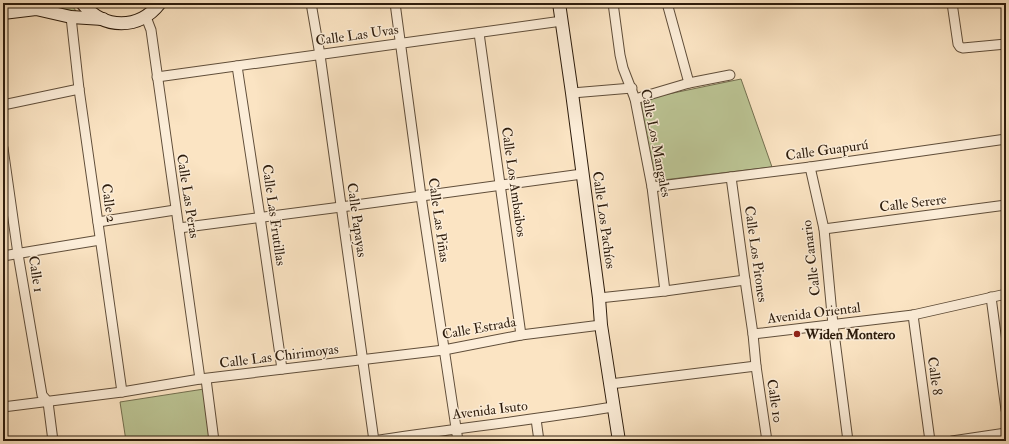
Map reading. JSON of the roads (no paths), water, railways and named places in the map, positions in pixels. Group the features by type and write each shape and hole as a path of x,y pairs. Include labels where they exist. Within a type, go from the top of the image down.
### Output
{"street":[{"path":"82,3 93,14 114,23 136,21 146,17 155,10 160,3"},
{"name":"Calle Papayas","path":"311,3 320,54 373,441"},
{"name":"Calle Las Piñas","path":"395,3 421,196 458,441"},
{"name":"Calle Los Pachíos","path":"559,3 599,298 601,325 619,441"},
{"name":"Calle Los Mangales","path":"613,3 620,55 623,68 635,99 652,187 665,291"},
{"path":"667,3 689,83"},
{"path":"952,3 958,44 960,47 1006,44"},
{"path":"3,13 40,6 71,17 103,19"},
{"name":"Calle 2","path":"71,17 79,90 122,392"},
{"name":"Calle Las Peras","path":"146,17 150,30 175,210 214,441"},
{"name":"Calle Las Uvas","path":"157,77 562,21"},
{"name":"Calle Los Ambaibos","path":"479,33 521,335"},
{"name":"Calle Las Frutillas","path":"237,66 282,369"},
{"path":"635,99 689,83 730,75"},
{"path":"572,93 632,88"},
{"path":"3,105 79,90"},
{"name":"Calle Guapurú","path":"652,187 810,168 1006,138"},
{"name":"Calle 1","path":"3,148 18,254 42,395 48,402 53,441"},
{"name":"Calle Canario","path":"810,168 824,229 833,325 848,441"},
{"path":"179,228 582,174"},
{"name":"Calle Los Pitones","path":"731,177 754,334"},
{"name":"Calle Serere","path":"824,229 1006,205"},
{"path":"98,222 175,210"},
{"path":"3,256 100,240"},
{"path":"599,298 745,280"},
{"name":"Avenida Oriental","path":"756,366 754,334 913,315 1006,294"},
{"path":"991,297 1006,410"},
{"name":"Calle 8","path":"913,315 930,441"},
{"name":"Calle Estrada","path":"362,360 444,350 521,335 601,325"},
{"name":"Calle Las Chirimoyas","path":"203,379 362,360"},
{"path":"610,384 756,366"},
{"name":"Calle 10","path":"756,366 767,441"},
{"path":"3,407 122,392 203,379"},
{"name":"Avenida Isuto","path":"373,441 456,428 536,419 613,407"},
{"path":"536,419 539,441"},
{"path":"952,441 1006,433"}],"place":[{"name":"Widen Montero","path":"797,334"}]}
